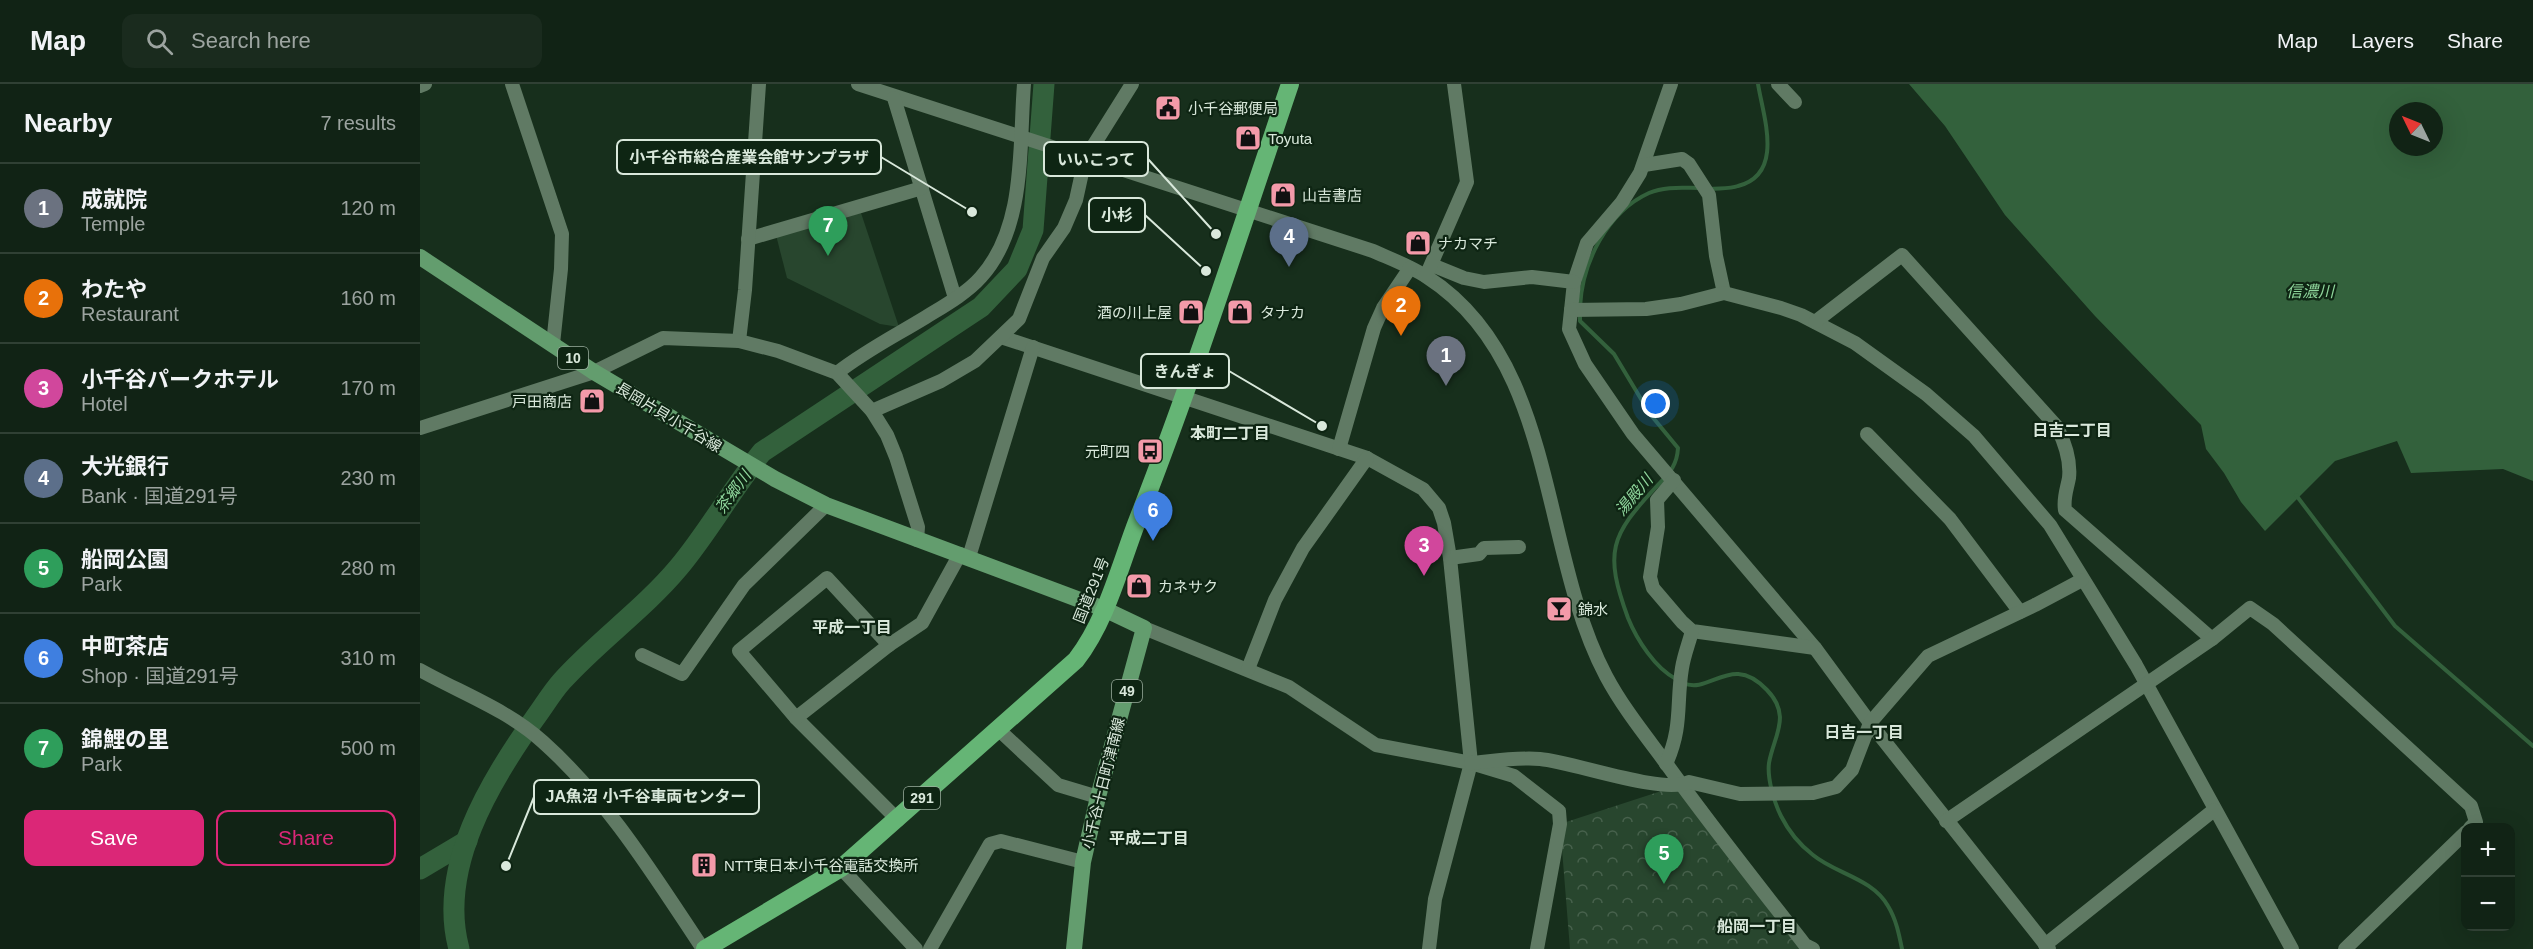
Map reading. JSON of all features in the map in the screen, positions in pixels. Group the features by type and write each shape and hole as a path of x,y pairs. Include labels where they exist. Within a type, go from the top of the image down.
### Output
{"highway":[{"name":"国道291号","path":"704,949 841,868 999,730 1076,660 1085,648 1104,609 1185,398 1290,84"}],"main road":[{"name":"長岡片貝小千谷線","path":"420,257 594,372 775,479 826,505 1104,609"},
{"path":"1104,609 1144,628"},
{"name":"小千谷十日町津南線","path":"1074,949 1083,862 1098,797 1144,628"}],"street":[{"path":"420,86 426,84"},
{"path":"512,84 562,234 561,269 553,344"},
{"path":"739,341 759,84"},
{"path":"858,84 894,98 1373,251 1410,267 1484,282 1532,277 1574,282"},
{"path":"838,375 864,351 926,317 981,277 1003,242 1011,222 1024,84"},
{"path":"872,411 942,381 975,361 1019,319 1043,258 1064,228 1076,200 1085,159 1132,84"},
{"path":"1429,270 1467,182 1454,84"},
{"path":"1778,84 1795,102"},
{"path":"1667,85 1644,165 1622,202 1587,243 1574,282 1576,310 1569,329 1585,364 1617,412 1815,648 1946,821 2047,947 2214,810"},
{"path":"894,98 955,298"},
{"path":"1644,165 1682,159 1689,164 1702,182 1709,195 1716,256 1724,293"},
{"path":"748,239 922,188"},
{"path":"1815,322 1902,255 2057,427 2065,443 2069,465 2063,501 2065,510 2212,639"},
{"path":"1339,448 1374,328 1383,308 1410,267"},
{"path":"1429,270 1469,313 1501,354 1523,400 1569,576 1594,651 1619,700 1682,786 1805,945 1813,949"},
{"path":"1576,310 1646,309 1681,304 1724,293 1781,308 1815,322 1855,344 1934,401 1987,450 2050,525 2146,684 2292,949"},
{"path":"1001,337 1034,346 1367,458 1400,474 1428,495 1439,508 1450,558 1471,763 1435,898 1429,949"},
{"path":"420,428 594,372 663,338 739,341 778,351 838,375 872,411 887,435 896,457 918,527 917,540"},
{"path":"796,718 889,645 922,623 964,556 1034,346"},
{"path":"1867,434 1950,519 2020,612"},
{"path":"1248,669 1275,600 1303,548 1367,458"},
{"path":"1670,476 1657,500 1658,527 1650,577 1653,588 1663,602 1692,632 1815,648"},
{"path":"642,655 682,674 744,585 826,505"},
{"path":"2050,525 2065,510"},
{"path":"1450,558 1479,554 1484,548 1519,547"},
{"path":"889,645 826,578 739,651 796,718 898,820"},
{"path":"1471,763 1539,759 1644,782 1682,786 1689,782 1740,794 1813,793 1836,787 1852,770 1870,723 1928,656 2082,580"},
{"path":"1946,821 2212,639 2250,608 2273,624 2471,806 2475,823"},
{"path":"1144,628 1289,687 1376,745 1471,763 1514,776 1558,811 1560,824 1537,949"},
{"path":"1666,764 1676,743 1681,676 1692,632"},
{"path":"420,670 503,714 542,741 602,804 648,865 704,949"},
{"path":"999,730 1058,785 1098,797"},
{"path":"2345,949 2461,837"},
{"path":"930,949 990,844 1001,841 1083,862"},
{"path":"841,868 916,949"}],"green space":[{"path":"860,210 899,327 880,324 787,278 776,235"},
{"path":"1689,782 1805,945 1813,949 1570,949 1560,824"}],"water":[{"name":"信濃川","path":"1909,84 2533,84 2533,481 2503,469 2411,473 2397,441 2335,461 2265,531 2241,502 2206,449 2201,425 2095,316 2005,215 1945,126"}],"waterway":[{"name":"茶郷川","path":"459,949 454,918 455,888 472,827 501,769 558,685 651,597 679,567 762,452 981,307 1017,269 1033,230 1044,84"},
{"name":"湯殿川","path":"1710,189 1738,186 1753,179 1762,170 1768,142 1758,84"},
{"name":"湯殿川","path":"1580,307 1586,273 1592,257 1609,226 1621,213 1634,202 1661,189 1700,188"},
{"name":"湯殿川","path":"1580,314 1580,321 1614,354 1650,414 1678,448 1672,469 1629,518 1621,532 1614,560 1620,595 1636,635 1654,661 1676,679"},
{"path":"2296,495 2395,626 2533,746"},
{"name":"湯殿川","path":"1683,683 1703,684 1732,674 1754,679 1767,690 1779,708 1779,726 1771,753 1769,776 1781,816 1795,837 1813,855 1873,889 1881,897 1893,916 1902,949"},
{"path":"420,869 467,841"}],"place":[{"name":"小千谷郵便局","path":"1168,108"},
{"name":"Toyuta","path":"1248,138"},
{"name":"山吉書店","path":"1283,195"},
{"name":"小千谷市総合産業会館サンプラザ","path":"972,212"},
{"name":"いいこって","path":"1216,234"},
{"name":"ナカマチ","path":"1418,243"},
{"name":"錦鯉の里","path":"828,256"},
{"name":"大光銀行","path":"1289,267"},
{"name":"小杉","path":"1206,271"},
{"name":"酒の川上屋","path":"1191,312"},
{"name":"タナカ","path":"1240,312"},
{"name":"わたや","path":"1401,336"},
{"name":"成就院","path":"1446,386"},
{"name":"戸田商店","path":"592,401"},
{"name":"きんぎょ","path":"1322,426"},
{"name":"元町四","path":"1150,451"},
{"name":"中町茶店","path":"1153,541"},
{"name":"小千谷パークホテル","path":"1424,576"},
{"name":"カネサク","path":"1139,586"},
{"name":"錦水","path":"1559,609"},
{"name":"NTT東日本小千谷電話交換所","path":"704,865"},
{"name":"JA魚沼 小千谷車両センター","path":"506,866"},
{"name":"船岡公園","path":"1664,884"}],"district":[{"name":"日吉二丁目","path":"2072,430"},
{"name":"本町二丁目","path":"1230,433"},
{"name":"平成一丁目","path":"852,627"},
{"name":"日吉一丁目","path":"1864,732"},
{"name":"平成二丁目","path":"1149,838"},
{"name":"船岡一丁目","path":"1757,926"}]}
